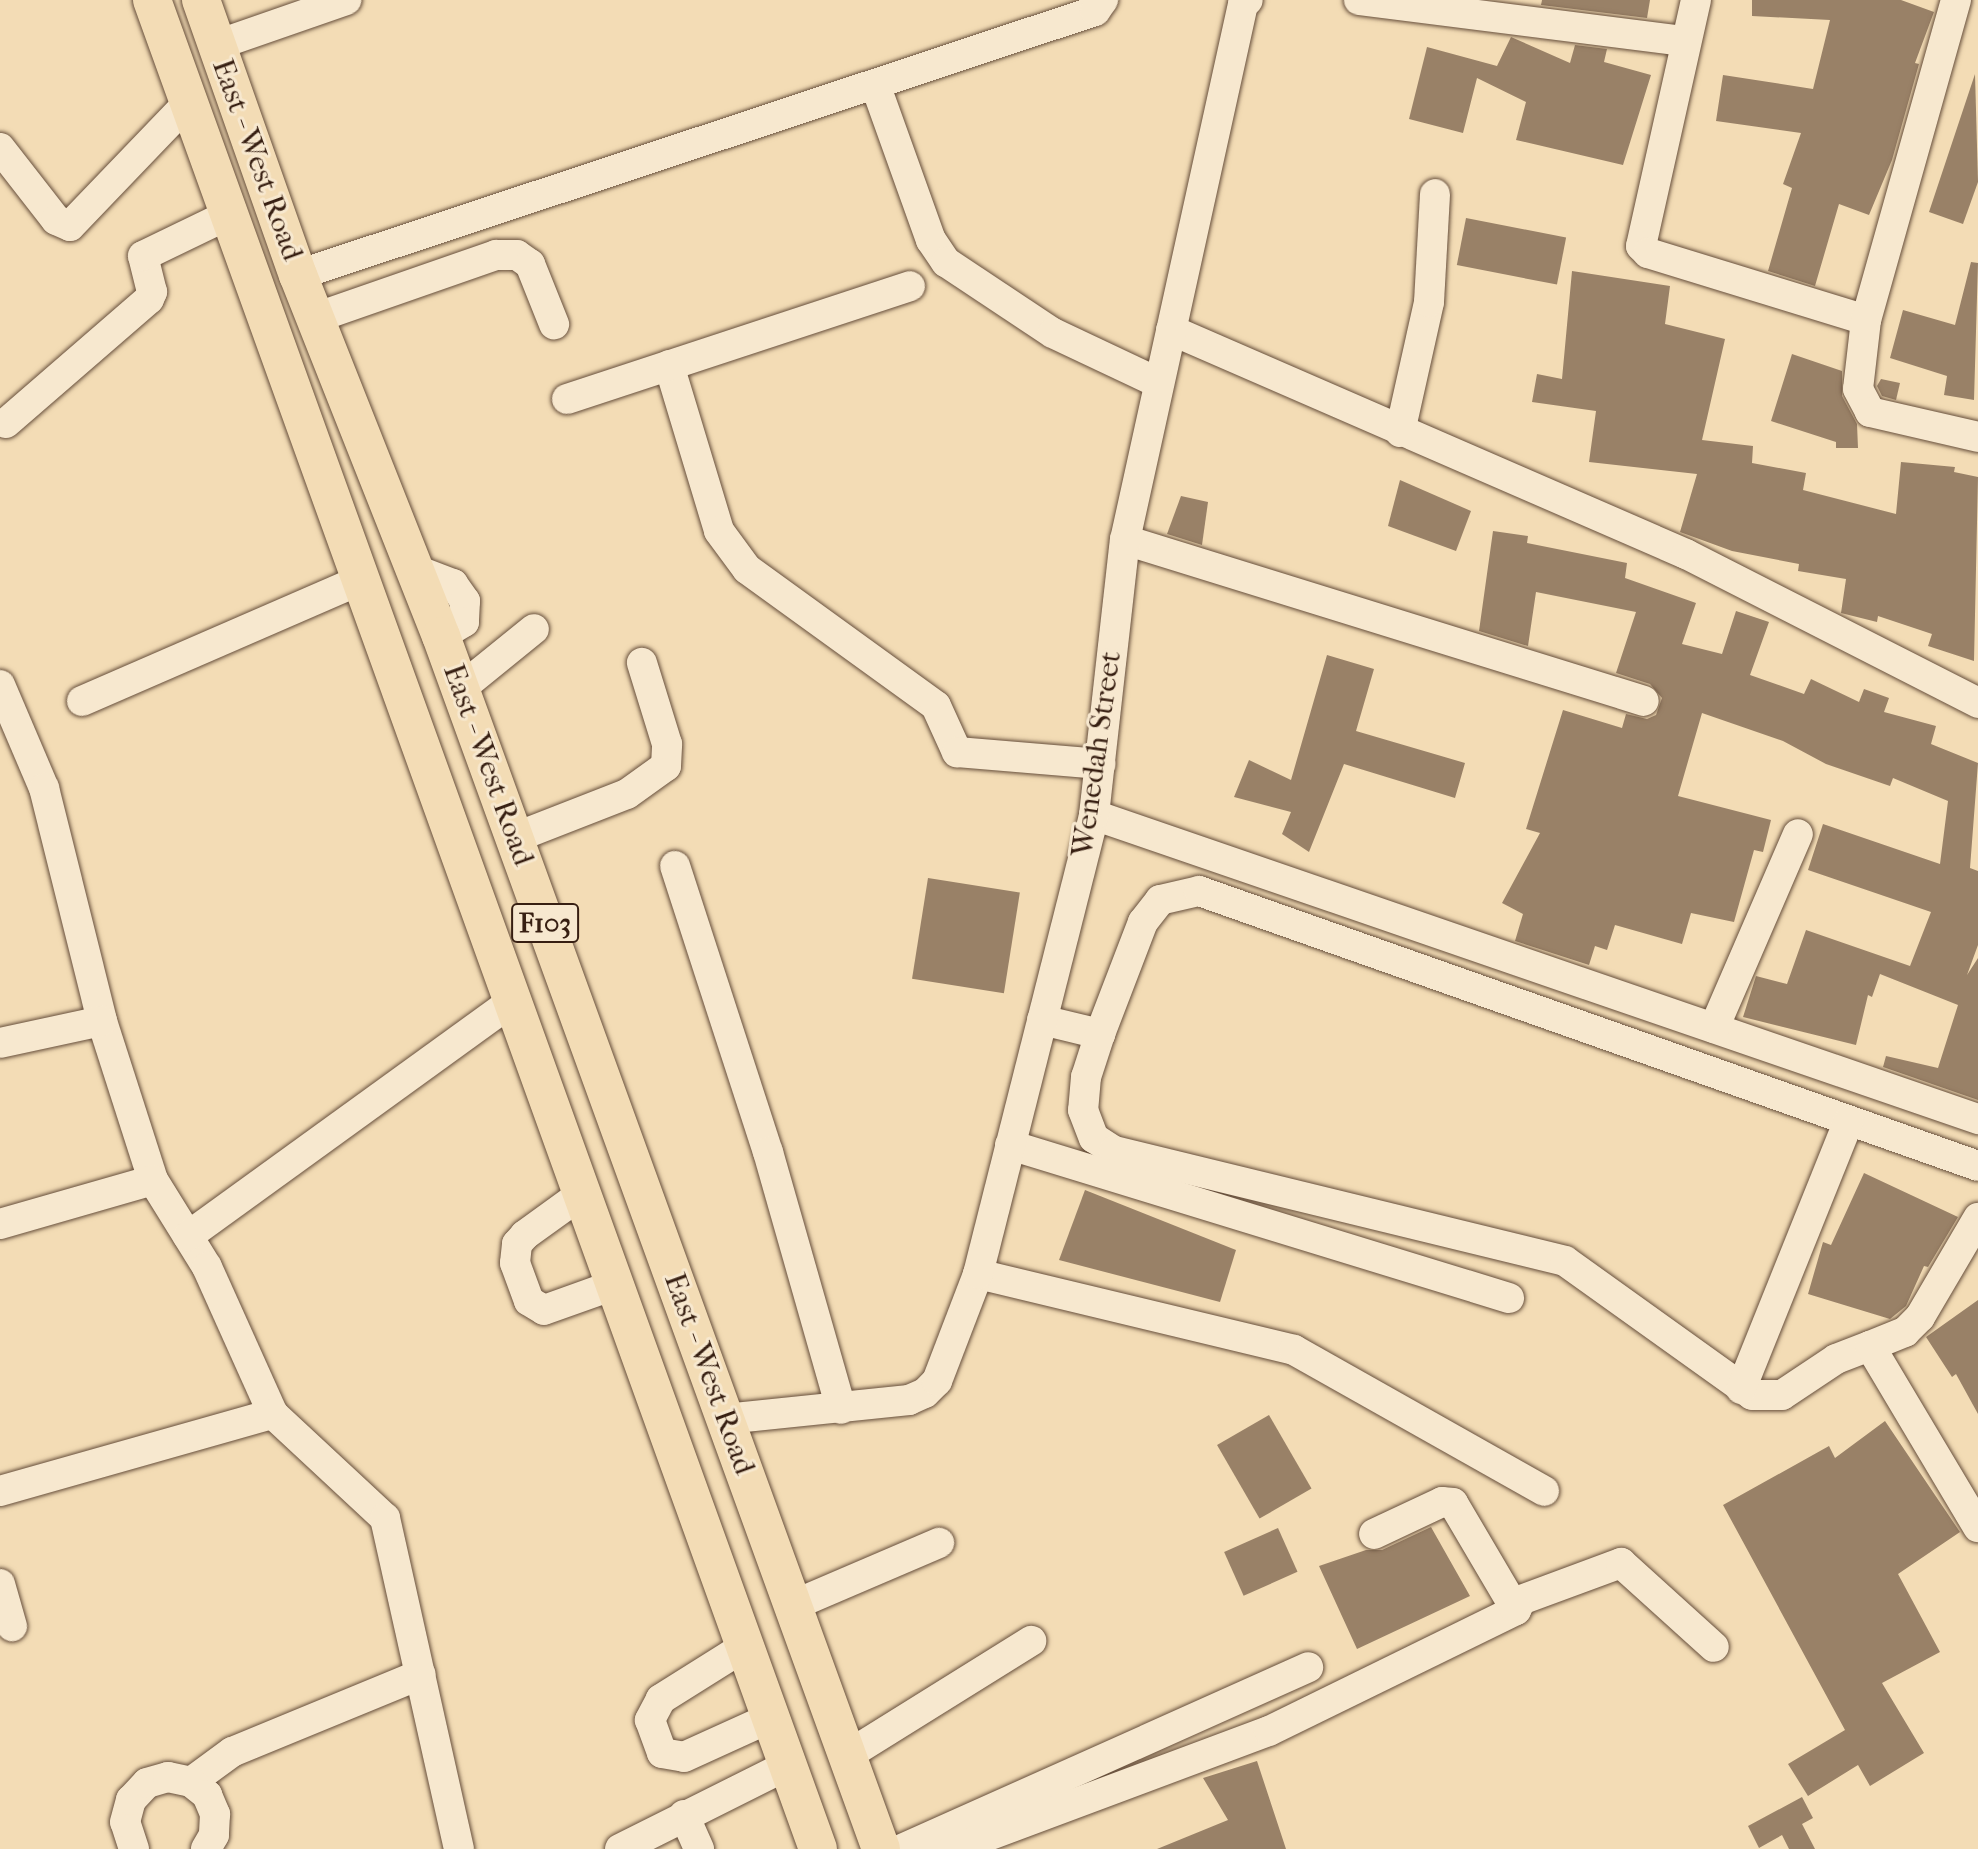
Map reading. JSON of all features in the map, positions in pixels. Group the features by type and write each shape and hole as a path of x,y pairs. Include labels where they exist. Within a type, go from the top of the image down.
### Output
{"main road":[{"name":"East - West Road","path":"152,0 515,999 614,1285 747,1645 818,1849"},
{"name":"East - West Road","path":"201,0 298,275 441,636 881,1849"}],"street":[{"path":"217,45 346,0"},
{"path":"298,275 1095,11 1103,0"},
{"name":"Wenedah Street","path":"725,1419 841,1409 925,1393 937,1381 978,1274 1094,815 1125,540 1243,4 1248,0"},
{"path":"1359,0 1427,2 1685,41"},
{"path":"1696,0 1641,246 1648,253 1866,320"},
{"path":"1956,0 1866,320 1858,389 1862,403 1870,412 1978,437"},
{"path":"875,84 931,240 946,262 1053,333 1159,383"},
{"path":"0,148 56,220 70,226 189,102"},
{"path":"1400,432 1429,302 1435,194"},
{"path":"6,423 149,299 152,292 143,256 230,214"},
{"path":"315,318 496,255 517,255 530,264 554,324"},
{"path":"567,399 910,286"},
{"path":"1171,330 1686,554 1978,703"},
{"path":"669,365 719,531 747,569 936,706 957,752 1100,764"},
{"path":"1125,540 1644,701"},
{"path":"82,701 362,579"},
{"path":"460,689 534,629"},
{"path":"514,838 627,794 666,766 667,744 642,663"},
{"path":"0,685 44,788 102,1021 153,1180 188,1236 273,1414 385,1518 459,1849"},
{"path":"1094,815 1978,1119"},
{"path":"1714,1028 1798,834"},
{"path":"675,866 768,1152 841,1409"},
{"path":"1978,1166 1199,891 1160,900 1143,922 1086,1077 1083,1110 1094,1138 1114,1151 1565,1261 1741,1389 1768,1397 1782,1395 1836,1359 1905,1332 1920,1317 1978,1218"},
{"path":"188,1236 515,999"},
{"path":"1042,1020 1100,1034"},
{"path":"0,1043 102,1021"},
{"path":"1741,1389 1849,1121"},
{"path":"1010,1145 1509,1298"},
{"path":"0,1224 153,1180"},
{"path":"583,1193 525,1235 517,1244 515,1263 529,1301 544,1310 614,1285"},
{"path":"978,1274 1294,1350 1544,1491"},
{"path":"1870,1346 1978,1527"},
{"path":"0,1491 273,1414"},
{"path":"1374,1534 1442,1502 1453,1503 1516,1610"},
{"path":"794,1605 939,1543"},
{"path":"953,1849 1269,1731 1516,1610 1521,1600 1621,1563 1714,1647"},
{"path":"0,1584 12,1626"},
{"path":"848,1755 1031,1641"},
{"path":"747,1645 661,1699 650,1720 662,1753 684,1757 772,1717"},
{"path":"902,1849 1308,1667"},
{"path":"191,1782 232,1752 421,1674"},
{"path":"620,1849 788,1765"},
{"path":"134,1849 125,1822 138,1790 168,1777 191,1782 207,1795 215,1814 214,1835 206,1849"},
{"path":"684,1815 699,1849"}],"building":[{"path":"1542,0 1650,0 1647,18 1541,5"},
{"path":"1752,0 1901,0 1934,12 1915,63 1919,64 1892,160 1869,215 1839,204 1815,286 1768,271 1792,188 1783,184 1801,133 1716,121 1723,75 1813,89 1830,20 1752,16"},
{"path":"1511,37 1570,63 1575,45 1607,49 1604,62 1651,75 1623,165 1516,140 1526,102 1477,78 1463,133 1409,119 1427,47 1497,66"},
{"path":"1975,74 1978,182 1963,224 1929,212"},
{"path":"1466,218 1566,237 1557,285 1457,265"},
{"path":"1971,262 1978,263 1974,400 1944,395 1947,376 1890,358 1903,310 1955,325"},
{"path":"1572,271 1670,286 1665,324 1725,339 1702,440 1753,446 1752,463 1806,473 1803,490 1896,514 1901,462 1955,467 1954,472 1978,477 1974,661 1928,646 1932,634 1878,616 1877,622 1841,613 1846,579 1798,571 1799,564 1732,551 1680,532 1697,474 1589,462 1596,411 1532,402 1537,374 1562,379"},
{"path":"1792,354 1842,371 1842,396 1857,424 1858,448 1836,448 1836,442 1771,421"},
{"path":"1881,379 1900,383 1896,400 1882,396 1877,386"},
{"path":"1400,480 1471,511 1456,551 1388,526"},
{"path":"1181,496 1208,502 1202,545 1167,534"},
{"path":"1493,531 1528,536 1527,543 1627,563 1625,578 1696,603 1682,644 1722,654 1736,611 1769,622 1750,675 1804,694 1811,679 1859,702 1864,689 1889,698 1884,712 1936,726 1931,744 1978,763 1970,868 1978,871 1978,945 1967,975 1978,958 1978,1100 1883,1067 1886,1056 1938,1068 1958,1005 1880,974 1872,997 1868,995 1856,1045 1743,1017 1756,976 1787,984 1806,930 1910,966 1931,912 1808,870 1823,824 1940,864 1948,801 1893,778 1890,786 1826,764 1783,741 1702,713 1678,796 1771,820 1763,852 1754,850 1734,922 1691,913 1682,944 1615,925 1607,950 1595,946 1589,965 1515,941 1523,914 1502,903 1540,833 1526,829 1563,710 1622,728 1626,714 1647,719 1656,715 1662,698 1650,684 1616,673 1636,612 1536,592 1528,646 1479,631"},
{"path":"1327,655 1374,669 1356,731 1465,763 1455,798 1344,764 1309,852 1282,834 1291,812 1234,797 1249,760 1291,780"},
{"path":"928,878 1020,893 1004,993 912,979"},
{"path":"1864,1173 1958,1217 1928,1267 1924,1266 1906,1306 1890,1319 1808,1294 1823,1242 1831,1245"},
{"path":"1085,1190 1236,1250 1220,1302 1059,1260"},
{"path":"1978,1300 1978,1414 1956,1374 1952,1377 1926,1337"},
{"path":"1269,1415 1312,1489 1260,1519 1217,1445"},
{"path":"1885,1421 1960,1532 1898,1574 1940,1652 1882,1683 1924,1753 1870,1786 1858,1765 1808,1796 1788,1764 1845,1730 1723,1505 1829,1446 1835,1458"},
{"path":"1431,1527 1470,1596 1357,1649 1319,1566 1366,1550 1382,1550"},
{"path":"1278,1528 1298,1572 1244,1596 1224,1552"},
{"path":"1257,1761 1286,1849 1157,1849 1228,1820 1203,1778"},
{"path":"1802,1797 1813,1818 1802,1824 1815,1849 1789,1849 1782,1835 1759,1848 1748,1826"}]}
